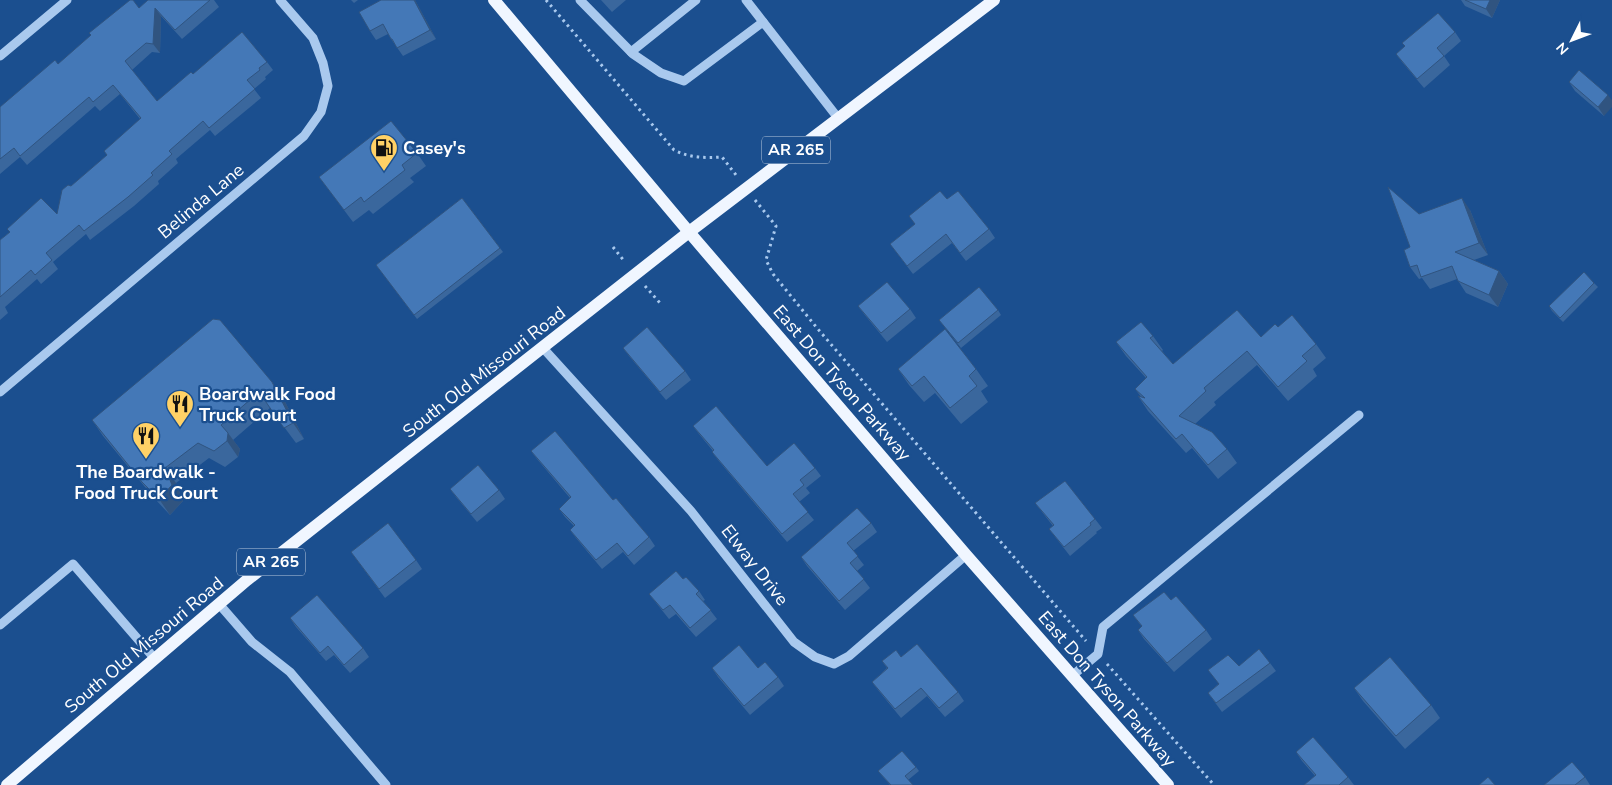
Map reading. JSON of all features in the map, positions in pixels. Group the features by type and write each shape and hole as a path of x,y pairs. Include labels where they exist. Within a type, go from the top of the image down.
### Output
{"main road":[{"name":"East Don Tyson Parkway","path":"494,0 689,232 966,555 1168,785"},
{"name":"South Old Missouri Road","path":"7,785 219,604 689,232 994,0"}],"street":[{"path":"0,56 66,0"},
{"name":"Belinda Lane","path":"0,392 304,136 321,112 328,86 323,63 313,38 280,0"},
{"path":"580,0 631,52 661,73 684,81 763,22"},
{"path":"631,52 696,0"},
{"path":"746,0 838,118"},
{"name":"Elway Drive","path":"543,348 691,510 794,642 815,657 834,664 848,656 966,555"},
{"path":"1073,675 1098,654 1103,627 1359,415"},
{"path":"0,625 73,564 155,659"},
{"path":"219,604 252,642 290,672 386,785"}],"path":[{"path":"546,0 674,150 682,154 701,158 722,157 726,162"},
{"path":"769,218 776,226 766,260 773,274 1082,636"},
{"path":"1112,670 1214,785"}],"building":[{"path":"130,0 133,0 139,8 148,0 210,0 175,30 155,8 153,44 146,43 125,61 157,101 191,72 193,74 242,32 267,62 247,80 255,89 209,128 203,121 169,151 172,154 151,173 153,175 128,197 84,231 79,225 46,253 52,260 35,275 31,270 0,297 0,240 10,232 7,229 41,198 57,214 62,190 68,185 71,186 107,155 104,151 141,118 113,85 93,102 89,97 20,156 14,148 0,159 0,107 55,60 58,64 91,35 89,33"},
{"path":"381,0 414,0 430,30 397,48 383,24 370,31 359,12"},
{"path":"1465,0 1490,0 1486,9"},
{"path":"1438,13 1455,32 1437,48 1444,56 1417,79 1396,54 1405,46 1402,43"},
{"path":"1579,70 1608,95 1598,107 1569,82"},
{"name":"Casey's","path":"391,121 417,153 402,165 405,170 364,202 361,197 344,210 319,177"},
{"path":"1388,187 1419,214 1462,198 1479,243 1455,252 1499,271 1489,295 1458,281 1452,266 1421,277 1417,265 1410,267 1404,250 1410,247"},
{"path":"940,191 947,199 958,191 989,229 960,253 946,234 907,266 890,244 915,224 909,216"},
{"path":"462,198 500,248 414,315 376,265"},
{"path":"1584,272 1594,283 1560,318 1549,306"},
{"path":"887,282 910,309 881,333 858,306"},
{"path":"979,287 998,310 958,343 939,320"},
{"path":"1237,310 1261,337 1275,324 1278,327 1292,315 1316,344 1302,356 1307,361 1278,387 1247,351 1204,388 1206,391 1179,416 1212,432 1227,449 1208,465 1182,434 1176,439 1138,396 1145,398 1135,389 1147,377 1116,342 1141,322 1153,336 1150,338 1173,364"},
{"name":"Boardwalk Food Truck Court","path":"213,319 220,320 272,382 293,423 284,428 259,392 221,425 228,433 227,441 214,451 198,443 165,468 172,485 159,499 142,482 92,420"},
{"path":"647,327 685,371 660,392 623,348"},
{"path":"945,329 976,369 969,376 977,386 950,408 924,376 912,386 898,369"},
{"path":"716,406 767,466 794,443 815,468 800,480 804,485 793,494 808,512 782,534 712,452 714,450 693,426"},
{"path":"555,431 613,500 616,498 649,537 628,556 617,543 596,560 570,530 575,525 559,509 571,497 531,451"},
{"path":"478,465 499,490 471,514 450,489"},
{"path":"1065,481 1095,519 1090,523 1091,525 1064,547 1049,529 1054,525 1035,503"},
{"path":"857,508 871,523 847,543 858,556 850,563 864,579 839,601 801,557"},
{"path":"388,523 416,560 379,589 351,552"},
{"path":"676,571 683,579 686,577 699,591 696,594 711,610 690,628 670,605 663,610 649,594"},
{"path":"1164,592 1171,600 1176,596 1206,630 1167,663 1138,630 1142,626 1133,615"},
{"path":"317,595 363,648 344,665 328,646 320,653 290,618"},
{"path":"917,644 958,692 939,708 921,688 895,709 872,682 888,668 882,661 896,650 901,657"},
{"path":"739,645 758,668 765,662 778,677 744,706 712,668"},
{"path":"1259,649 1270,663 1216,703 1208,693 1219,684 1208,670 1228,655 1239,666"},
{"path":"1390,657 1431,705 1396,736 1354,688"},
{"path":"1313,737 1348,777 1339,785 1304,785 1316,775 1296,752"},
{"path":"902,751 916,767 905,776 913,785 891,785 878,771"},
{"path":"1572,762 1585,777 1575,785 1544,785"},
{"path":"1488,777 1495,785 1479,785"}],"place":[{"name":"Casey's","path":"384,172"},
{"name":"Boardwalk Food Truck Court","path":"180,428"},
{"name":"The Boardwalk - Food Truck Court","path":"146,460"}]}
